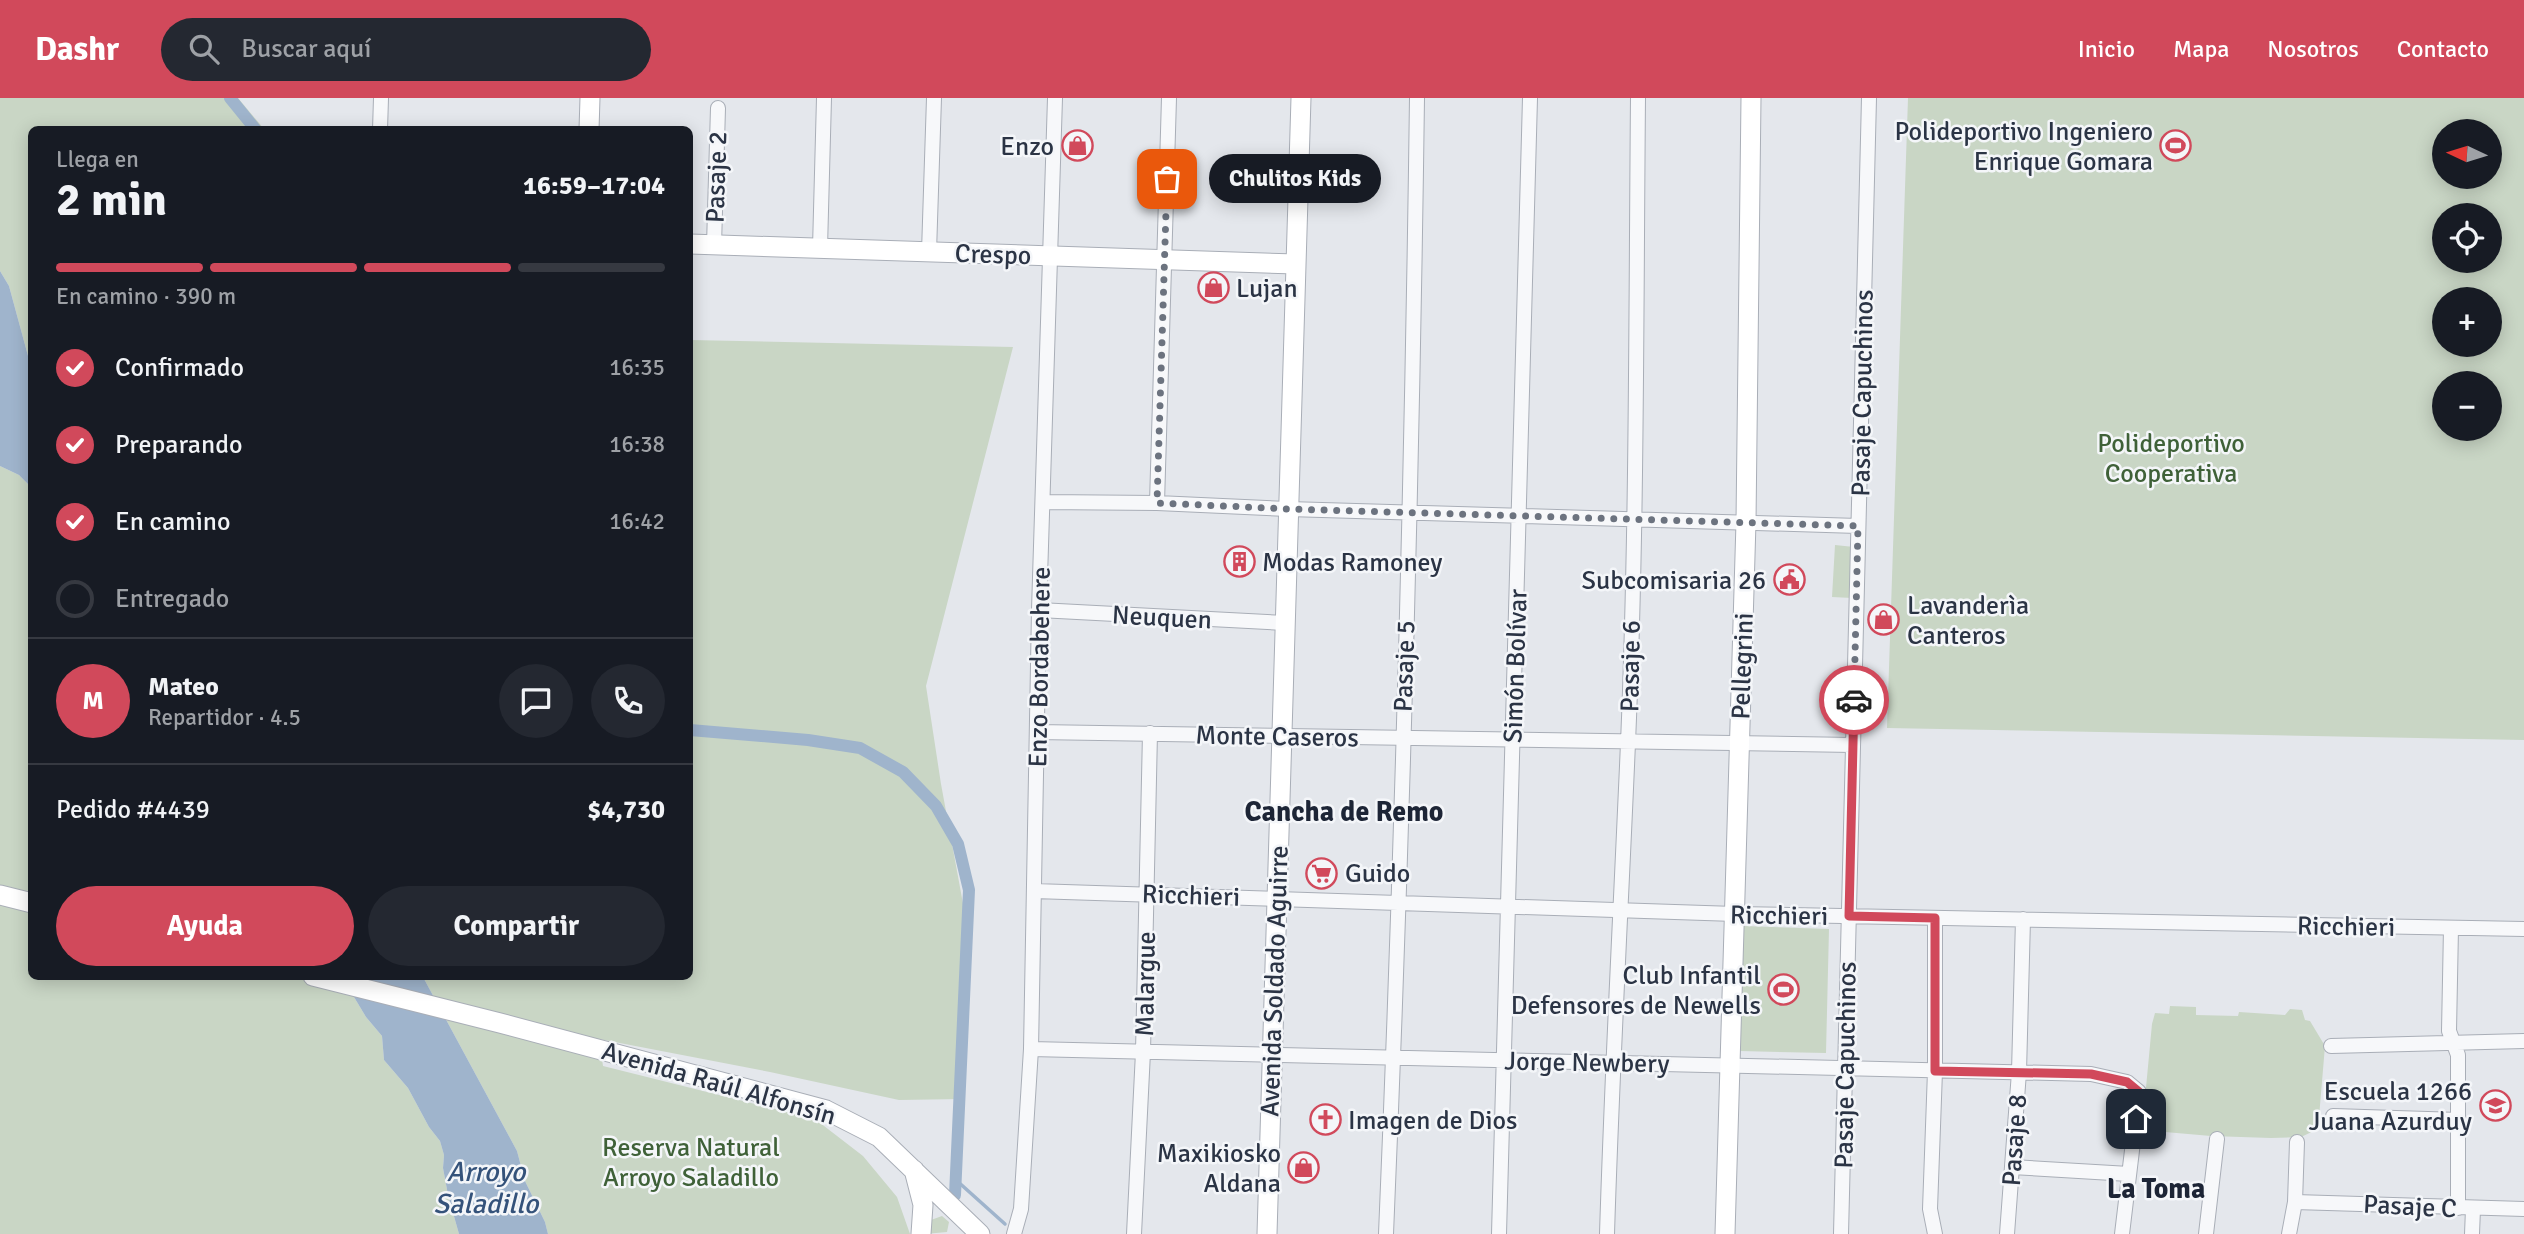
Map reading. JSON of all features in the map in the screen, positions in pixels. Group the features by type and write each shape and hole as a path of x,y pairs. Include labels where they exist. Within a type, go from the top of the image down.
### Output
{"main road":[{"path":"589,126 590,98"},
{"name":"Avenida Soldado Aguirre","path":"1255,1234 1266,1055 1283,509 1290,264 1289,98"},
{"name":"Avenida Soldado Aguirre","path":"1290,264 1301,98"},
{"name":"Pellegrini","path":"1725,1234 1746,522 1751,98"},
{"name":"Crespo","path":"693,244 1290,264"},
{"path":"0,895 28,902"},
{"name":"Avenida Raúl Alfonsín","path":"327,980 826,1110 879,1137 914,1169 965,1225"},
{"name":"Avenida Soldado Aguirre","path":"1266,1055 1266,1234"},
{"path":"914,1169 923,1205 922,1226"},
{"path":"922,1226 942,1210 965,1225"}],"street":[{"path":"380,126 381,98"},
{"path":"820,248 824,98"},
{"path":"929,252 934,98"},
{"name":"Enzo Bordabehere","path":"1014,1234 1021,1209 1031,1049 1039,610 1055,98"},
{"path":"1157,503 1169,98"},
{"name":"Pasaje 5","path":"1386,1234 1409,513 1417,98"},
{"name":"Simón Bolívar","path":"1499,1234 1530,98"},
{"name":"Pasaje 6","path":"1607,1234 1612,1063 1628,742 1634,519 1638,98"},
{"name":"Pasaje Capuchinos","path":"1841,1234 1869,98"},
{"name":"Pasaje 2","path":"714,245 718,108"},
{"path":"1043,502 1157,503 1858,526"},
{"name":"Neuquen","path":"1039,610 1279,623"},
{"name":"Monte Caseros","path":"1037,732 1853,745"},
{"name":"Malargue","path":"1134,1234 1143,1052 1150,733"},
{"name":"Ricchieri","path":"1034,891 1735,914 2524,929"},
{"path":"1935,918 1935,1071 1930,1209 1935,1234"},
{"name":"Pasaje 8","path":"2007,1234 2019,1072 2023,919"},
{"path":"2451,928 2449,1031 2458,1055 2465,1209 2472,1234"},
{"path":"2331,1046 2524,1041"},
{"name":"Jorge Newbery","path":"1031,1049 2091,1074 2127,1082 2139,1092 2129,1174"},
{"path":"2333,1116 2459,1120"},
{"path":"2206,1234 2217,1139"},
{"path":"2289,1234 2295,1202 2297,1142"},
{"path":"2012,1167 2129,1174 2122,1234"},
{"name":"Pasaje C","path":"2295,1202 2524,1209"}],"green space":[{"path":"0,98 238,98 261,126 28,126 28,356 9,286 0,271"},
{"name":"Polideportivo Cooperativa","path":"1908,98 2524,98 2524,740 1887,728"},
{"name":"Reserva Natural Arroyo Saladillo","path":"693,340 1013,347 926,686 966,920 962,1099 899,1100 599,1039 603,1066 815,1119 863,1156 897,1197 910,1234 548,1234 525,1181 517,1151 425,980 693,980"},
{"path":"0,466 19,475 28,484 28,980 344,980 366,1017 382,1036 384,1060 408,1088 429,1127 440,1141 448,1195 459,1234 0,1234"},
{"path":"1835,545 1854,547 1852,598 1832,597"},
{"name":"Club Infantil Defensores de Newells","path":"1743,926 1829,929 1826,1053 1739,1051"},
{"path":"2170,1006 2196,1007 2196,1015 2238,1016 2239,1012 2285,1015 2290,1009 2302,1010 2305,1020 2310,1021 2325,1046 2318,1129 2301,1137 2271,1138 2142,1130 2152,1024 2155,1013 2169,1014"},
{"path":"942,1216 949,1222 947,1232 925,1234 931,1220"}],"water":[{"path":"0,271 9,286 28,356 28,484 19,475 0,466"},
{"name":"Arroyo Saladillo","path":"344,980 425,980 517,1151 525,1181 548,1234 459,1234 448,1195 440,1141 429,1127 408,1088 384,1060 382,1036 366,1017"}],"waterway":[{"path":"230,98 253,126"},
{"path":"693,730 808,740 860,748 903,772 936,806 958,844 969,890 955,1195"},
{"path":"956,1180 1005,1224"}],"way so far":[{"path":"1167,179 1157,503 1858,526 1854,700"}],"place":[{"name":"Enzo","path":"1077,146"},
{"name":"Polideportivo Ingeniero Enrique Gomara","path":"2176,146"},
{"name":"Chulitos Kids","path":"1167,179"},
{"name":"Lujan","path":"1213,288"},
{"name":"Modas Ramoney","path":"1239,562"},
{"name":"Subcomisaria 26","path":"1789,580"},
{"name":"Lavanderìa Canteros","path":"1884,620"},
{"name":"Guido","path":"1322,873"},
{"name":"Club Infantil Defensores de Newells","path":"1784,990"},
{"name":"Escuela 1266 Juana Azurduy","path":"2495,1106"},
{"name":"Imagen de Dios","path":"1325,1120"},
{"name":"Maxikiosko Aldana","path":"1304,1168"}],"district":[{"name":"Cancha de Remo","path":"1344,811"},
{"name":"La Toma","path":"2156,1188"}],"route":[{"path":"1854,700 1849,916 1935,918 1935,1071 2091,1074 2127,1082 2139,1092 2136,1119"}]}
